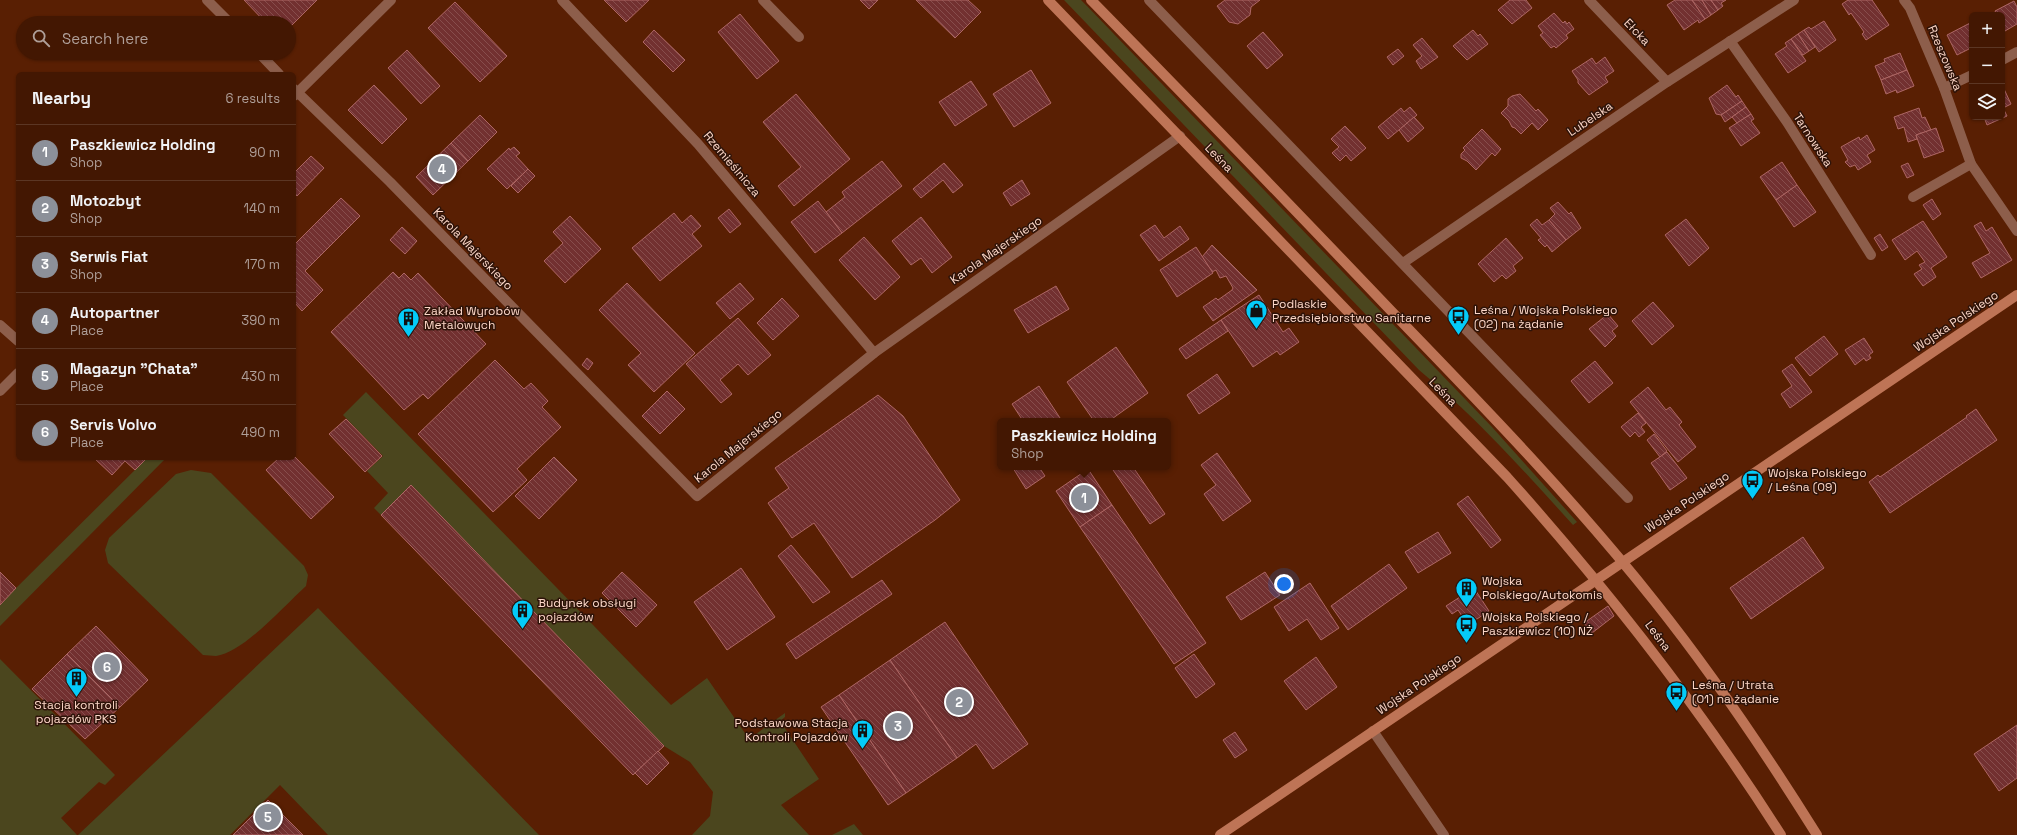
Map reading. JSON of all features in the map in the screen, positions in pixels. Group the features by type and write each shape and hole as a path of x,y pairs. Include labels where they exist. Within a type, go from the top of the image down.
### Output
{"main road":[{"name":"Leśna","path":"1048,0 1507,477 1597,580 1690,700 1746,780 1781,835"},
{"name":"Leśna","path":"1091,0 1496,420 1623,562 1717,684 1774,766 1817,835"},
{"name":"Wojska Polskiego","path":"1220,835 2017,295"}],"street":[{"path":"207,0 223,16"},
{"path":"296,91 391,0"},
{"name":"Rzemieślnicza","path":"562,0 698,144 874,353"},
{"path":"763,0 799,37"},
{"path":"1149,0 1628,498"},
{"name":"Ełcka","path":"1589,0 1667,82"},
{"name":"Lubelska","path":"1403,263 1667,82 1794,0"},
{"name":"Rzeszowska","path":"1904,0 1910,8 1944,88 1971,164 2017,231"},
{"name":"Tarnowska","path":"1730,41 1787,122 1872,255"},
{"path":"2005,58 2017,52"},
{"path":"266,60 277,72"},
{"path":"1944,88 1969,76"},
{"name":"Karola Majerskiego","path":"296,93 390,182 697,496 874,353 1180,136"},
{"path":"1913,197 1971,164"},
{"path":"0,325 16,339"},
{"path":"0,391 16,375"},
{"name":"Wojska Polskiego","path":"1373,731 1444,835"}],"shaded area":[{"path":"1064,0 1081,0 1087,6 1492,427 1577,522 1573,525 1480,425 1419,370"},
{"path":"366,392 671,705 707,678 749,739 785,713 785,717 780,721 819,779 781,805 809,835 692,835 710,816 713,792 690,762 664,746 412,486 381,515 374,508 388,493 367,471 383,456 343,415"},
{"path":"145,460 164,460 0,626 0,604"},
{"path":"191,470 211,473 304,566 308,575 306,586 251,638 227,653 216,656 203,655 108,563 105,550 109,538 176,474"},
{"path":"318,608 539,835 328,835 280,785 230,835 78,835"},
{"path":"0,659 115,775 105,785 99,782 61,818 77,835 0,835"},
{"path":"854,824 863,835 832,835"}],"building":[{"path":"244,0 317,0 296,21 296,16 259,16"},
{"path":"604,0 649,0 626,22"},
{"path":"860,0 878,0 869,9"},
{"path":"916,0 968,0 981,12 955,38"},
{"path":"1225,0 1260,0 1251,7 1250,15 1238,24 1229,22 1217,6"},
{"path":"1510,0 1526,0 1532,8 1512,24 1498,10"},
{"path":"1675,0 1692,0 1705,19 1699,23 1698,20 1684,30 1667,5"},
{"path":"1692,0 1702,0 1711,15 1705,19"},
{"path":"1702,0 1711,0 1718,10 1711,15"},
{"path":"1711,0 1726,0 1721,3 1723,6 1718,10"},
{"path":"1848,0 1872,0 1889,25 1866,40 1862,34 1864,32 1851,13 1849,15 1842,4"},
{"path":"2014,1 2017,7 2017,24 2005,31 2005,12 1995,11"},
{"path":"455,2 507,56 480,82 428,28"},
{"path":"1554,13 1563,23 1565,21 1567,24 1569,22 1574,29 1566,35 1568,38 1556,48 1554,46 1551,48 1540,35 1543,33 1538,26"},
{"path":"740,14 779,61 757,79 718,32"},
{"path":"1824,21 1836,40 1819,52 1804,30 1809,27 1811,29"},
{"path":"1969,24 1969,49 1957,55 1947,35"},
{"path":"654,30 685,60 673,72 643,42"},
{"path":"1473,30 1478,36 1480,34 1488,44 1467,60 1453,46"},
{"path":"1804,30 1815,47 1809,51 1798,34"},
{"path":"1263,32 1283,55 1267,69 1247,46"},
{"path":"1798,34 1809,51 1803,55 1791,39"},
{"path":"1422,38 1438,57 1421,69 1416,61 1422,56 1413,45"},
{"path":"1791,39 1806,61 1788,73 1775,54 1787,46 1785,43"},
{"path":"1398,49 1404,56 1393,65 1387,57"},
{"path":"407,50 440,86 421,104 388,68"},
{"path":"1900,53 1907,70 1881,80 1875,66 1885,62 1884,59"},
{"path":"1605,57 1614,71 1605,77 1608,82 1589,95 1578,83 1578,80 1572,71 1592,58 1596,64"},
{"path":"1031,70 1051,103 1014,127 993,94"},
{"path":"1907,70 1914,86 1897,93 1896,90 1886,94 1881,80"},
{"path":"971,81 987,105 955,126 939,102"},
{"path":"374,85 407,119 382,144 348,110"},
{"path":"1727,85 1736,97 1738,95 1742,101 1721,115 1716,114 1709,98"},
{"path":"2005,91 2011,104 2005,107"},
{"path":"796,94 850,159 794,206 778,186 801,167 763,122"},
{"path":"1520,94 1536,111 1538,109 1548,120 1538,130 1532,123 1521,134 1512,127 1509,121 1501,113 1508,106 1508,99 1512,96"},
{"path":"1742,101 1746,107 1725,122 1721,115"},
{"path":"1410,107 1417,115 1388,139 1378,127 1401,108 1404,112"},
{"path":"1746,107 1751,114 1737,123 1732,117"},
{"path":"1919,108 1922,118 1925,117 1931,130 1916,135 1917,139 1908,142 1904,127 1898,129 1894,117"},
{"path":"1751,114 1754,119 1751,121 1760,133 1741,146 1729,128"},
{"path":"480,115 497,132 468,161 451,143"},
{"path":"1414,117 1424,128 1408,142 1399,130"},
{"path":"1985,120 1998,120 1987,125"},
{"path":"1345,126 1366,148 1351,161 1346,155 1340,161 1332,153 1339,147 1331,139"},
{"path":"1936,128 1944,151 1924,158 1916,135"},
{"path":"1482,129 1501,149 1495,156 1492,153 1476,170 1467,161 1461,158 1461,154 1465,150 1463,148"},
{"path":"1867,135 1875,150 1867,155 1871,162 1858,170 1855,165 1850,167 1845,162 1848,160 1841,147 1859,137 1860,140"},
{"path":"451,143 468,161 433,195 416,177"},
{"path":"514,147 520,153 516,156 528,169 507,189 487,169 509,148 510,150"},
{"path":"311,156 324,168 297,196 296,171"},
{"path":"882,161 902,186 842,233 826,212 845,197 842,192"},
{"path":"1782,162 1797,185 1776,200 1760,177"},
{"path":"944,163 963,185 953,193 943,180 921,198 913,189"},
{"path":"1908,163 1914,175 1907,178 1901,166"},
{"path":"528,169 535,176 518,193 511,186"},
{"path":"1022,180 1030,194 1011,206 1003,193"},
{"path":"1797,185 1816,212 1794,227 1776,200"},
{"path":"341,198 360,216 305,271 323,290 302,311 296,304 296,243"},
{"path":"1932,199 1941,214 1933,220 1923,205"},
{"path":"818,201 842,233 815,253 791,222"},
{"path":"1558,202 1569,214 1571,212 1581,228 1566,240 1549,220 1555,214 1550,208"},
{"path":"729,209 741,224 730,233 718,218"},
{"path":"674,213 682,223 691,215 701,226 692,234 702,246 660,281 632,248"},
{"path":"570,216 601,249 565,283 544,261 563,243 553,232"},
{"path":"921,217 952,257 932,273 921,258 911,265 892,241"},
{"path":"1537,219 1542,225 1549,220 1566,240 1552,252 1547,245 1545,247 1538,240 1541,238 1530,225"},
{"path":"1686,219 1709,248 1689,266 1665,235"},
{"path":"1923,221 1947,257 1931,268 1936,277 1923,286 1914,274 1922,269 1919,265 1925,262 1917,251 1905,260 1892,240"},
{"path":"1981,222 1986,231 1992,227 2012,260 1981,278 1972,263 1990,253 1974,226"},
{"path":"1155,225 1164,238 1180,226 1189,239 1159,261 1140,235"},
{"path":"402,227 417,241 405,254 390,240"},
{"path":"1880,234 1888,247 1882,251 1874,238"},
{"path":"864,237 900,277 875,300 839,260"},
{"path":"1506,238 1523,258 1513,266 1516,271 1506,279 1502,275 1494,282 1478,264"},
{"path":"1212,245 1257,290 1213,321 1203,307 1216,298 1218,300 1233,288 1226,276 1220,278 1216,270 1212,272 1202,257"},
{"path":"1196,247 1213,273 1177,297 1160,270"},
{"name":"Zakład Wyrobów Metalowych","path":"393,272 399,278 404,273 411,280 418,273 486,344 428,399 423,394 404,410 331,332"},
{"path":"627,283 695,353 654,392 628,365 641,353 599,310"},
{"path":"740,283 754,299 730,319 716,303"},
{"path":"1056,286 1069,309 1028,333 1014,310"},
{"name":"Podlaskie Przedsiębiorstwo Sanitarne","path":"1259,295 1283,332 1289,328 1299,342 1280,355 1277,351 1253,367 1221,320"},
{"path":"782,298 799,316 773,340 757,323"},
{"path":"1653,302 1674,326 1652,345 1632,321"},
{"path":"1608,314 1618,326 1612,331 1616,336 1605,347 1589,329"},
{"path":"738,318 771,355 748,375 738,364 720,380 732,394 721,403 686,364"},
{"path":"1221,320 1228,331 1186,359 1179,349"},
{"path":"1824,336 1838,354 1810,376 1795,358"},
{"path":"1864,338 1873,352 1869,355 1871,358 1866,361 1864,358 1855,365 1845,350"},
{"path":"1116,347 1148,393 1113,418 1092,418 1067,382"},
{"path":"587,358 593,363 588,370 582,365"},
{"name":"Zakład Wyrobów Metalowych","path":"495,360 524,389 531,383 548,401 542,407 561,427 517,469 527,480 493,512 418,434"},
{"path":"1595,361 1613,383 1589,403 1571,381"},
{"path":"1792,364 1812,392 1790,408 1781,394 1792,386 1782,371"},
{"path":"1217,374 1230,393 1199,414 1187,395"},
{"path":"1039,386 1060,418 1021,418 1012,404"},
{"path":"1648,387 1666,410 1670,407 1682,422 1679,425 1696,447 1678,462 1630,402"},
{"path":"667,391 685,409 660,434 642,416"},
{"path":"878,395 903,416 960,500 935,520 852,578 814,523 792,538 768,503 789,488 775,468"},
{"path":"1976,409 1997,440 1890,513 1869,482 1878,475 1880,477 1967,417 1966,416"},
{"path":"1638,413 1646,423 1641,427 1645,432 1639,437 1635,432 1630,437 1621,427"},
{"path":"346,419 382,456 365,472 329,434"},
{"path":"1654,434 1667,451 1660,457 1647,440"},
{"path":"1667,452 1687,478 1670,490 1651,463"},
{"path":"1217,453 1251,501 1223,521 1204,494 1216,485 1201,465"},
{"path":"554,457 577,480 539,519 515,496"},
{"path":"296,458 334,497 311,519 266,470 277,460 296,460"},
{"path":"96,460 145,460 135,470 125,461 112,475"},
{"path":"1014,470 1041,470 1045,476 1026,489"},
{"path":"1089,470 1112,505 1080,527 1056,491"},
{"path":"1113,470 1135,470 1165,514 1150,524"},
{"name":"Budynek obsługi pojazdów","path":"411,485 664,746 633,775 381,515"},
{"path":"1468,496 1501,540 1491,548 1457,504"},
{"path":"1112,505 1206,643 1174,664 1080,527"},
{"path":"1438,532 1451,553 1418,573 1405,552"},
{"path":"1803,537 1824,568 1751,619 1730,588"},
{"path":"791,545 830,592 813,603 778,556"},
{"path":"1389,564 1407,588 1348,630 1331,606"},
{"path":"741,568 775,617 727,650 694,602"},
{"path":"0,572 16,588 0,605"},
{"path":"622,572 657,605 636,627 602,593"},
{"path":"1265,572 1280,595 1241,620 1226,597"},
{"path":"882,580 892,594 796,659 786,644"},
{"path":"1310,583 1339,628 1321,640 1307,619 1289,631 1274,607"},
{"name":"Wojska Polskiego/Autokomis","path":"1474,588 1489,611 1468,625 1458,610 1452,614 1446,606"},
{"path":"1608,606 1614,616 1592,633 1584,623"},
{"path":"945,622 1028,744 993,769 976,744 957,758 890,660"},
{"path":"96,626 148,680 120,707 67,654"},
{"name":"Stacja kontroli pojazdów PKS","path":"67,654 120,707 85,739 32,689"},
{"path":"1194,654 1215,684 1196,698 1175,668"},
{"path":"1316,657 1337,687 1306,710 1284,681"},
{"path":"890,660 957,758 906,793 839,695"},
{"name":"Podstawowa Stacja Kontroli Pojazdów","path":"839,695 906,793 888,805 821,707"},
{"path":"2017,725 2017,778 1999,791 1974,754"},
{"path":"1235,732 1247,750 1235,758 1223,740"},
{"path":"658,751 669,763 647,785 635,773"},
{"path":"268,800 303,835 233,835"}],"place":[{"name":"Autopartner","path":"442,169"},
{"name":"Podlaskie Przedsiębiorstwo Sanitarne","path":"1256,330"},
{"name":"Leśna / Wojska Polskiego (02) na żądanie","path":"1458,336"},
{"name":"Zakład Wyrobów Metalowych","path":"409,338"},
{"name":"Paszkiewicz Holding","path":"1084,498"},
{"name":"Wojska Polskiego / Leśna (09)","path":"1752,500"},
{"name":"Wojska Polskiego/Autokomis","path":"1467,608"},
{"name":"Budynek obsługi pojazdów","path":"522,630"},
{"name":"Wojska Polskiego / Paszkiewicz (10) NŻ","path":"1467,644"},
{"name":"Servis Volvo","path":"107,667"},
{"name":"Stacja kontroli pojazdów PKS","path":"76,698"},
{"name":"Motozbyt","path":"959,702"},
{"name":"Leśna / Utrata (01) na żądanie","path":"1676,712"},
{"name":"Serwis Fiat","path":"898,726"},
{"name":"Podstawowa Stacja Kontroli Pojazdów","path":"863,750"},
{"name":"Magazyn \"Chata\"","path":"268,817"}]}
